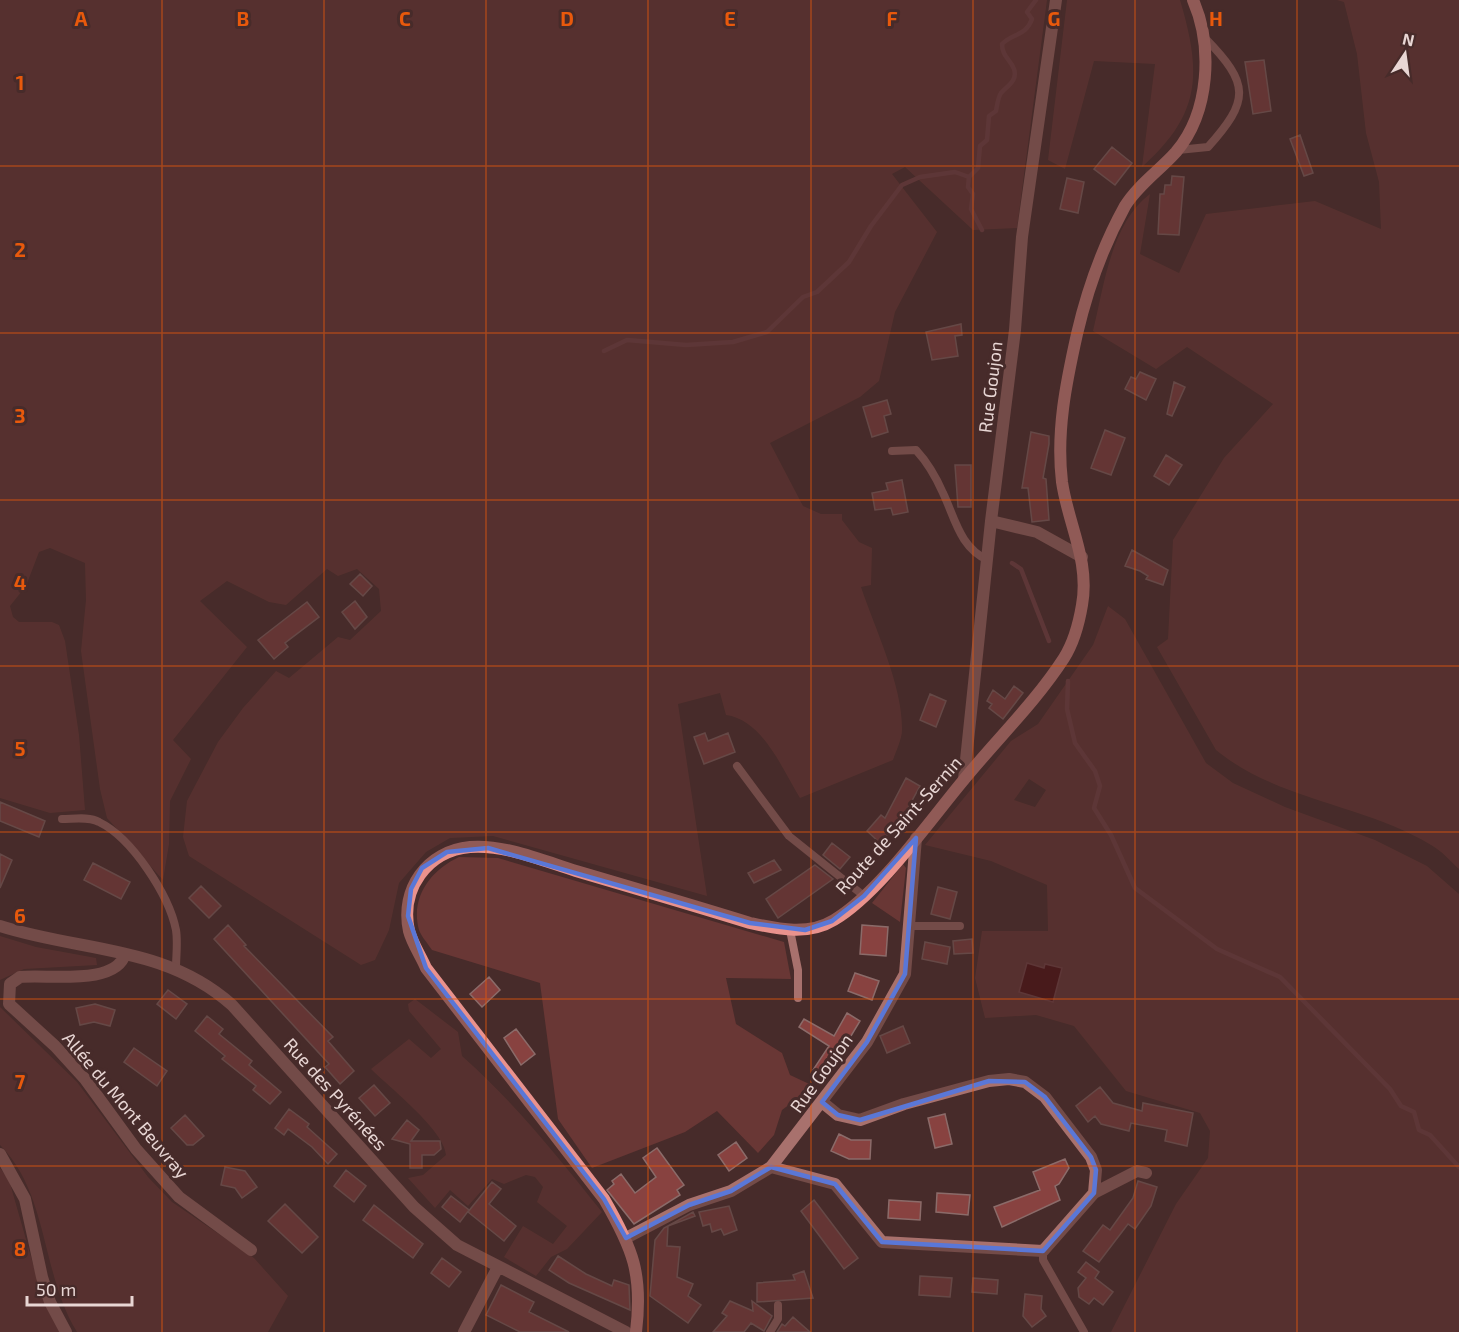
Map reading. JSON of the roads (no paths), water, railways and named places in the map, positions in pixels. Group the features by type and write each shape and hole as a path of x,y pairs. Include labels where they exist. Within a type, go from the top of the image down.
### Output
{"street":[{"name":"Rue Goujon","path":"964,779 991,521 1015,330 1022,237 1056,0"},
{"name":"Route de Saint-Sernin","path":"636,1332 638,1283 635,1262 626,1238 604,1199 426,968 410,933 408,916 411,889 422,868 447,852 470,847 488,848 527,856 750,923 790,930 805,930 832,921 864,896 916,838 1065,657 1075,633 1085,582 1082,556 1062,482 1060,425 1078,332 1105,249 1126,204 1178,150 1200,108 1206,66 1205,39 1193,0"},
{"path":"991,521 1037,532 1082,556"},
{"name":"Rue Goujon","path":"626,1238 689,1205 731,1191 771,1167 867,1042 905,974 916,838"},
{"name":"Rue des Pyrénées","path":"0,926 176,968 216,990 427,1221 457,1245 626,1332"},
{"name":"Allée du Mont Beuvray","path":"125,954 120,965 106,974 20,976 10,984 9,1004 55,1046 85,1079 136,1149 179,1197 251,1250"},
{"path":"822,1102 838,1114 860,1120 904,1104 989,1081 1009,1079 1026,1082 1045,1098 1091,1156 1096,1170 1094,1193"},
{"path":"0,1154 25,1199 42,1277 50,1302 66,1332"},
{"path":"771,1167 835,1184 882,1242 1043,1251 1094,1193 1137,1171 1146,1173"},
{"path":"464,1332 498,1267"}],"lane":[{"path":"1178,150 1208,147 1229,123 1240,100 1237,78 1225,58 1205,39"},
{"path":"892,451 916,450 931,467 957,529 975,554 988,560"},
{"path":"737,766 789,836 864,896"},
{"path":"62,819 98,821 118,835 153,878 163,894 176,932 176,968"},
{"path":"909,926 960,926"},
{"path":"790,930 798,970 798,998"},
{"path":"1043,1251 1043,1260 1084,1332"},
{"path":"770,1332 778,1319 778,1305"}],"waterway":[{"path":"982,230 971,209 973,194 968,187 969,177 978,168 980,146 987,140 989,116 996,111 1000,95 1011,83 1015,73 1002,44 1026,29 1032,19 1027,12 1036,0"},
{"path":"604,351 627,340 686,345 733,342 767,332 803,297 817,292 849,262 871,226 902,185 920,177 955,172 969,177"},
{"path":"1012,563 1021,569 1049,641"},
{"path":"1068,681 1067,709 1075,743 1095,771 1100,786 1094,808 1111,835 1135,888 1217,949 1280,977 1390,1089 1401,1106 1414,1112 1419,1130 1430,1135 1459,1167"}]}
